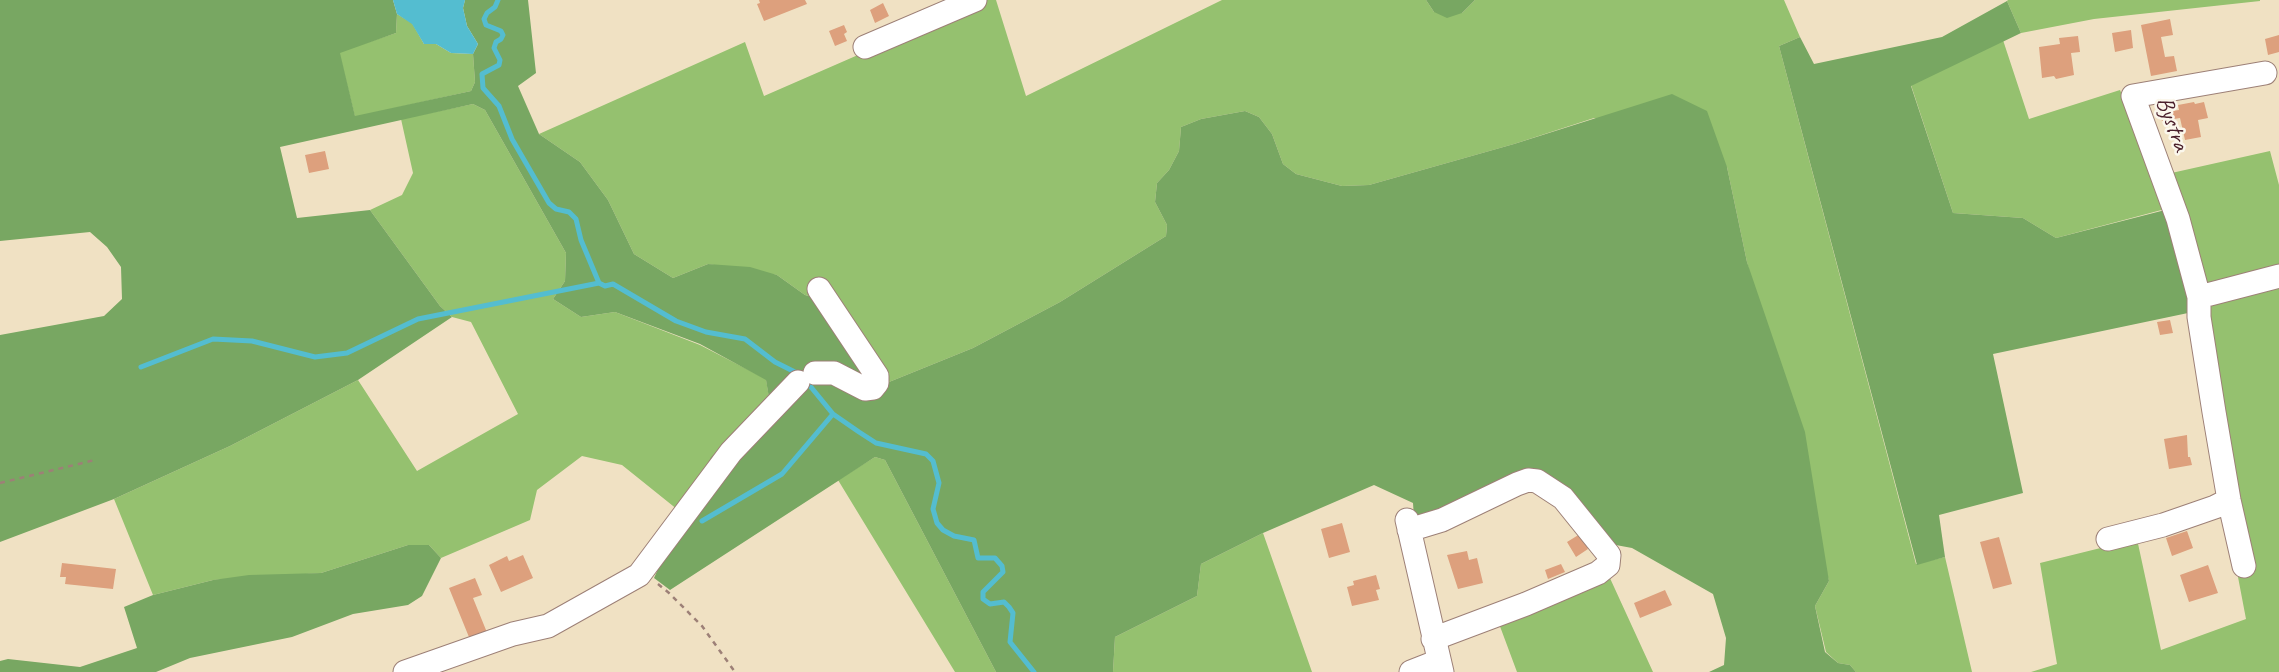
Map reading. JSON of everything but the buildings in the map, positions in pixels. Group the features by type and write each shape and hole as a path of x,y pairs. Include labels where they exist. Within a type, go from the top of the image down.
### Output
{"street":[{"path":"865,47 975,0"},
{"name":"Bystra","path":"2244,566 2229,500 2199,317 2199,297 2178,219 2133,96 2265,73"},
{"path":"2199,297 2279,276"},
{"path":"405,672 513,634 548,626 639,575 730,452 806,377 834,373 865,389 873,388 877,383 877,376 819,289"},
{"path":"1411,672 1438,657 1526,604 1598,573 1608,565 1609,555 1563,498 1537,481 1528,480 1442,520 1408,525 1438,657"},
{"path":"2108,539 2163,525 2229,500"}],"path":[{"path":"0,483 95,460"},
{"path":"639,575 669,593 702,626 735,672"}],"green space":[{"path":"0,0 393,0 397,14 396,33 340,53 355,116 471,91 475,82 473,54 478,44 467,26 463,8 465,0 528,0 536,73 518,86 539,134 580,162 608,200 634,254 673,278 708,264 750,267 777,275 805,295 840,305 889,382 973,348 1060,302 1166,236 1167,225 1155,202 1157,183 1169,170 1179,151 1181,127 1201,119 1245,111 1259,117 1272,134 1283,164 1296,174 1342,186 1369,185 1514,144 1672,94 1707,111 1727,167 1747,262 1805,432 1829,581 1815,606 1825,652 1838,663 1850,665 1856,672 1709,672 1724,665 1726,638 1713,594 1632,548 1605,543 1550,484 1488,496 1414,518 1413,503 1374,485 1263,533 1201,564 1197,596 1115,637 1113,672 996,672 885,460 875,457 670,590 654,578 683,514 711,457 770,404 766,380 700,344 615,312 581,317 553,299 565,281 566,253 485,110 473,104 280,147 297,218 370,210 440,306 452,317 358,380 230,446 114,499 0,542 0,335 104,316 122,299 121,267 107,247 90,232 0,241"},
{"path":"984,0 996,0 1026,96 1222,0 1426,0 1434,12 1462,13 1475,0 1784,0 1800,37 1779,46 1916,564 1945,557 1972,672 1856,672 1850,665 1838,663 1826,652 1815,606 1829,581 1747,262 1727,167 1594,118 1369,185 1342,186 1296,174 1283,164 1272,134 1259,117 1245,111 1201,119 1181,127 1179,151 1169,170 1157,183 1155,202 1167,225 1166,236 1060,302 973,348 889,382 840,305 805,295 777,275 708,264 673,278 634,254 608,200 580,162 539,134 745,42 764,96"},
{"path":"1426,0 1475,0 1462,13 1447,18 1434,12"},
{"path":"2008,0 2260,1 2094,19 2021,33"},
{"path":"2007,1 2021,33 1911,86 1953,213 2023,218 2056,238 2169,209 2193,294 2188,313 1993,354 2023,493 1939,515 1945,557 1917,565 1779,46 1800,37 1814,64 1942,37"},
{"path":"397,14 412,23 424,44 436,44 451,53 473,54 475,82 471,91 355,117 339,52 396,33"},
{"path":"2003,40 2029,119 2120,90 2169,208 2056,238 2023,218 1953,213 1911,85"},
{"path":"473,104 485,110 566,253 565,281 553,299 581,317 615,312 700,345 766,379 770,404 683,514 622,465 582,456 537,490 530,520 441,558 429,545 408,545 321,573 213,580 153,595 114,499 230,446 358,380 417,471 518,414 471,322 452,317 440,306 370,210 402,195 413,173 401,119"},
{"path":"2270,151 2279,185 2279,271 2208,290 2167,174"},
{"path":"2279,280 2279,672 2031,672 2057,664 2040,563 2137,539 2161,650 2246,619 2238,577 2255,572 2221,413 2205,305"},
{"path":"875,457 885,460 996,672 955,672 838,480"},
{"path":"1263,533 1312,672 1113,672 1115,637 1197,596 1201,564"},
{"path":"408,545 429,545 441,558 422,596 408,605 353,614 292,637 190,658 156,672 0,672 0,661 8,659 80,667 137,648 124,607 153,595 213,580 249,575 321,573"},
{"path":"1609,576 1653,672 1517,672 1498,621"}],"water":[{"path":"393,0 465,0 463,8 467,26 478,44 473,54 451,53 436,44 424,44 412,24 397,14"}],"waterway":[{"path":"498,0 484,19 486,25 501,31 503,35 494,48 500,60 499,65 482,74 483,88 499,106 512,139 549,203 556,209 569,212 576,219 581,240 599,283 605,286 613,284 676,321 706,332 745,339 775,362 799,374"},
{"path":"141,367 213,339 252,341 315,357 347,353 418,319 599,283"},
{"path":"806,381 833,414 876,443 926,454 933,461 939,483 933,509 937,523 954,536 974,540 978,558 995,558 1002,566 1003,572 983,592 983,599 990,604 1004,602 1009,607 1013,613 1010,642 1034,672"},
{"path":"702,521 782,474 833,414"}]}
